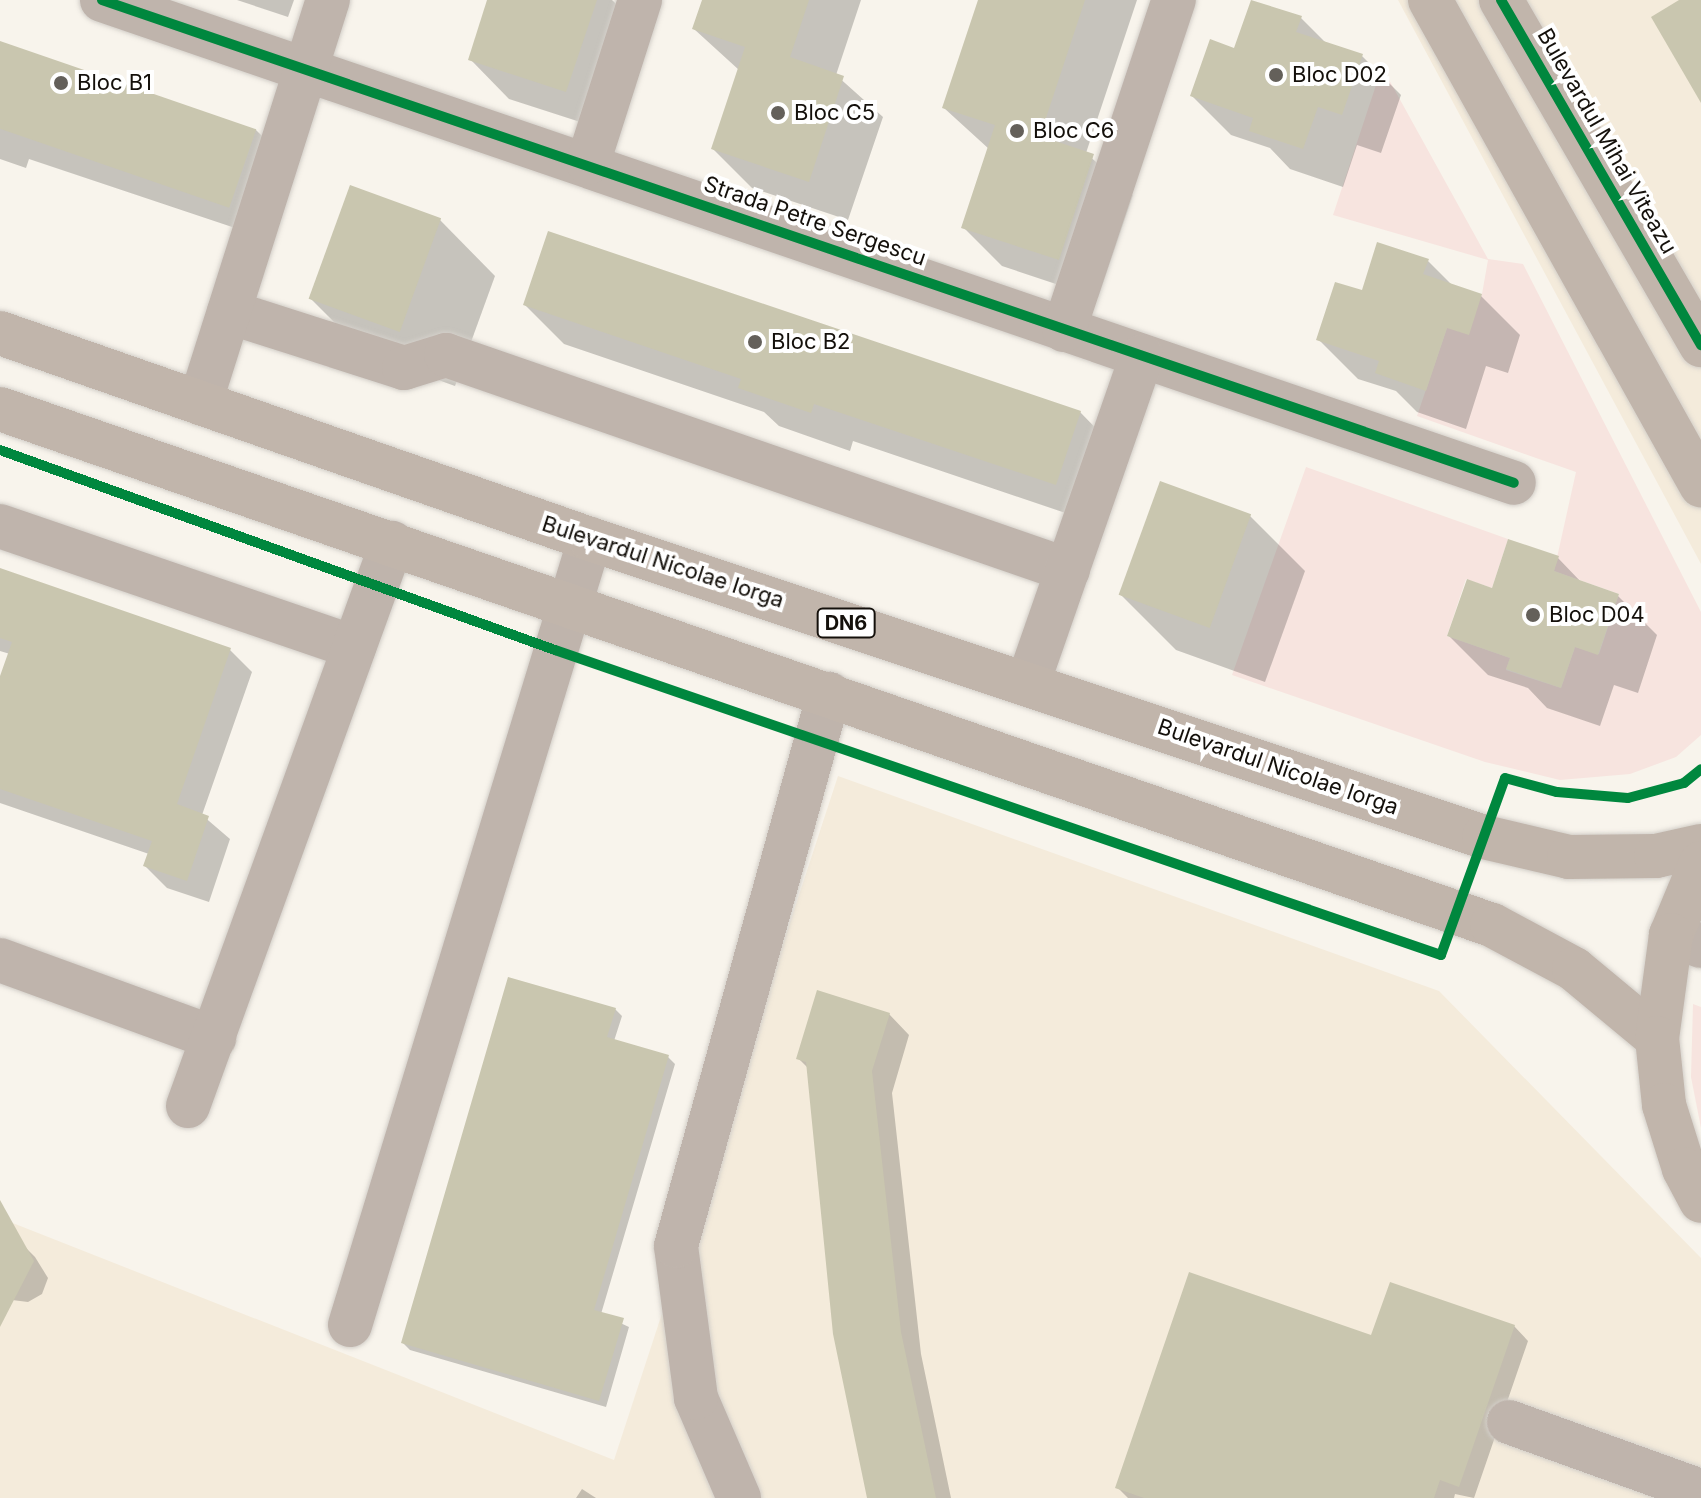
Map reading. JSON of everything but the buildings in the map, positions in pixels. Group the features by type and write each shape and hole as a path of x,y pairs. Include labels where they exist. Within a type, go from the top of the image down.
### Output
{"main road":[{"path":"1430,0 1701,485"},
{"name":"Bulevardul Mihai Viteazu","path":"1501,0 1701,345"},
{"name":"Bulevardul Nicolae Iorga","path":"0,333 590,539 1520,847 1569,857 1611,858 1701,846"},
{"path":"0,409 1492,925 1574,969 1657,1038"},
{"path":"1701,863 1686,940 1657,1038 1664,1105 1684,1169 1701,1201"}],"street":[{"name":"Strada Petre Sergescu","path":"102,0 588,163 1514,483"},
{"path":"200,403 328,0"},
{"path":"588,163 640,0"},
{"path":"1064,330 1174,0"},
{"path":"229,312 404,368 446,355 1068,570"},
{"path":"1028,683 1142,356"},
{"path":"0,526 354,647"},
{"path":"350,1325 590,539"},
{"path":"188,1106 392,543"},
{"path":"739,1498 696,1398 676,1246 829,694"},
{"path":"0,960 214,1038"},
{"path":"1509,1422 1701,1491"}],"shaded area":[{"path":"1398,0 1701,0 1701,564"},
{"path":"1382,67 1488,259 1523,264 1701,612 1701,735 1676,757 1630,774 1560,780 1485,762 1232,675 1306,467 1508,539 1492,588 1466,579 1447,636 1510,658 1506,670 1561,688 1575,647 1599,654 1619,594 1554,571 1576,472 1417,416 1447,328 1482,294 1488,260 1333,215"},
{"path":"838,776 1439,991 1701,1258 1701,1498 0,1498 0,1218 614,1460"},
{"path":"1693,1004 1701,1007 1701,1128 1691,1077"}],"cycle path":[{"path":"102,0 1514,483"},
{"path":"1501,0 1701,345"},
{"path":"0,450 555,650 1441,955 1505,778 1557,792 1628,798 1684,783 1701,769"}],"place":[{"name":"Bloc D02","path":"1276,75"},
{"name":"Bloc B1","path":"61,83"},
{"name":"Bloc C5","path":"778,113"},
{"name":"Bloc C6","path":"1017,131"},
{"name":"Bloc B2","path":"755,342"},
{"name":"Bloc D04","path":"1533,615"}]}
